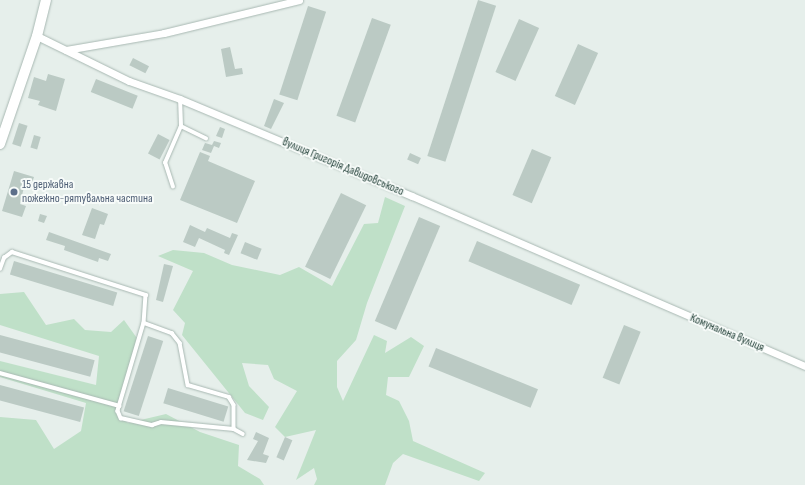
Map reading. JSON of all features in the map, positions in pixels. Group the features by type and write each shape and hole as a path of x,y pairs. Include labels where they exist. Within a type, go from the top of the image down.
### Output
{"main road":[{"path":"0,144 37,36 46,0"}],"street":[{"path":"66,50 164,33 299,0"},
{"name":"вулиця Григорія Давидовського","path":"37,36 129,80 180,99 648,299"},
{"name":"Комунальна вулиця","path":"648,299 805,366"}],"lane":[{"path":"173,187 165,163 181,126 180,99"},
{"path":"181,126 206,138"},
{"path":"0,269 4,258 12,252 146,295 144,323 120,406 121,418 152,425 161,422 234,429 243,434"},
{"path":"144,323 172,333 180,343 188,385 229,397 234,405 234,429"},
{"path":"0,374 120,406"}],"green space":[{"path":"385,197 405,206 367,303 356,340 337,361 337,387 343,401 374,335 387,341 385,353 411,337 424,346 409,377 388,377 386,395 399,401 409,421 413,441 485,473 479,481 403,454 393,463 385,485 314,485 317,479 314,468 296,480 316,430 285,437 275,427 297,391 274,379 268,365 242,363 249,386 269,407 263,420 245,413 182,335 185,323 173,310 193,271 158,256 173,250 204,253 232,265 280,275 299,267 332,286 364,224 378,223"},
{"path":"24,292 46,325 74,319 85,330 111,332 124,320 139,341 119,414 128,423 166,414 200,432 239,445 238,466 260,479 264,485 0,485 0,417 36,420 54,449 81,431 86,403 0,377 0,361 96,385 99,356 0,325 0,294"}],"building":[{"path":"478,0 496,6 445,162 427,156"},
{"path":"308,6 326,12 297,100 279,94"},
{"path":"372,18 391,25 355,123 336,116"},
{"path":"519,19 539,28 516,81 495,72"},
{"path":"578,44 598,53 575,105 555,96"},
{"path":"230,47 235,69 242,68 243,74 226,77 221,49"},
{"path":"133,58 149,66 145,73 129,65"},
{"path":"48,74 65,79 56,111 38,105 40,101 28,98 34,77 46,81"},
{"path":"96,79 138,96 132,109 91,92"},
{"path":"274,99 284,103 271,129 264,126"},
{"path":"19,123 28,126 21,147 12,144"},
{"path":"220,127 225,129 222,138 216,136"},
{"path":"158,134 170,140 160,160 148,154"},
{"path":"34,135 41,137 37,149 30,147"},
{"path":"214,141 221,143 219,148 214,146 211,153 202,150 205,143 212,145"},
{"path":"532,149 551,157 532,203 512,195"},
{"path":"200,152 210,156 208,161 255,181 237,223 180,200"},
{"path":"410,153 421,158 418,164 407,159"},
{"path":"14,171 34,177 30,189 24,187 20,204 26,206 22,217 2,211"},
{"path":"341,193 366,205 330,279 305,267"},
{"path":"92,208 108,214 104,225 100,224 95,239 82,235"},
{"path":"40,214 47,216 44,223 38,221"},
{"path":"419,217 440,226 396,330 375,321"},
{"path":"190,225 205,232 207,228 230,238 232,233 238,235 229,255 224,253 225,250 199,238 195,247 183,242"},
{"path":"49,232 111,254 108,261 99,258 98,262 64,250 65,246 46,240"},
{"path":"477,241 580,285 572,305 468,261"},
{"path":"245,242 262,249 257,260 241,253"},
{"path":"14,261 117,293 113,306 10,274"},
{"path":"164,264 173,266 163,302 156,300"},
{"path":"624,325 641,332 619,385 603,378"},
{"path":"0,335 95,360 90,377 0,353"},
{"path":"148,336 163,341 139,416 124,411"},
{"path":"436,348 538,389 530,408 429,367"},
{"path":"0,385 84,408 80,422 0,401"},
{"path":"168,388 228,406 224,422 163,403"},
{"path":"256,432 269,438 263,454 269,456 266,463 247,460 258,441 253,439"},
{"path":"285,437 292,440 284,460 276,457"}],"place":[{"name":"15 державна пожежно-рятувальна частина","path":"14,192"}]}
